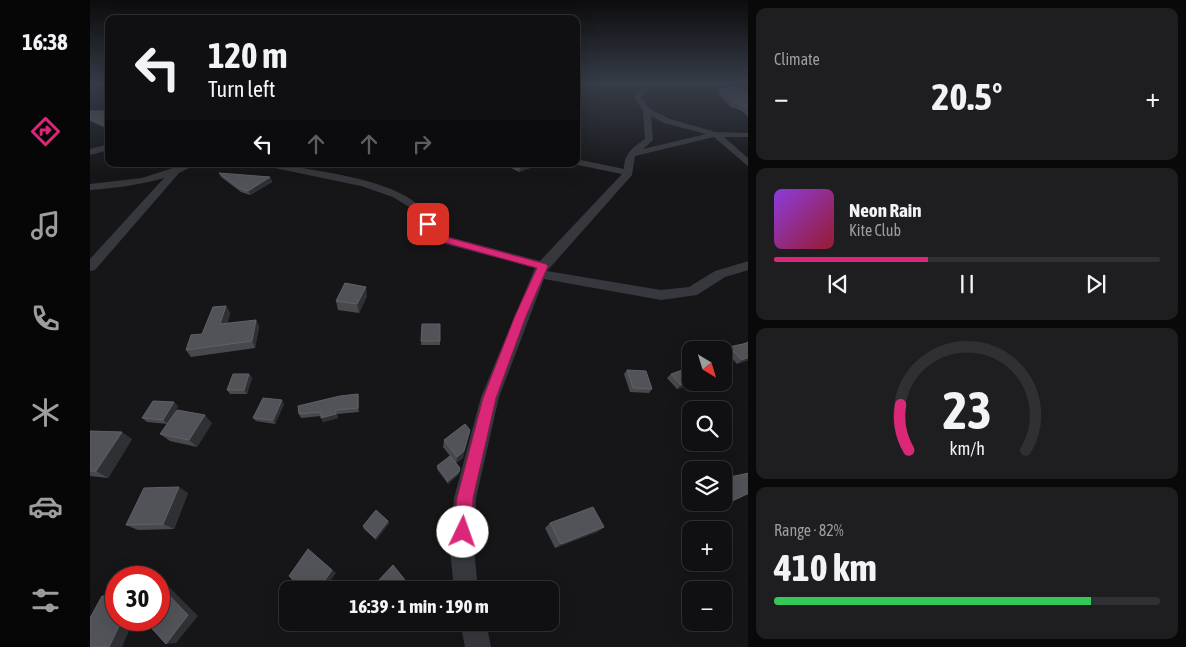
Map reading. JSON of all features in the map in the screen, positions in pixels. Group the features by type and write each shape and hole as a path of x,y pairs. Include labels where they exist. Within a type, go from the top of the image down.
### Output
{"street":[{"path":"465,581 462,549 465,498 490,398 520,316 541,270 628,173 627,161 631,154 649,140 647,113"},
{"path":"651,113 667,121 716,134 748,135"},
{"path":"631,154 716,134"},
{"path":"716,134 748,164"},
{"path":"90,152 105,148"},
{"path":"580,163 628,173"},
{"path":"90,187 125,184 175,172 186,167"},
{"path":"284,167 360,183 388,192 416,207 434,234 442,239 541,270 661,295 692,292 720,274 748,266"},
{"path":"90,267 175,172"},
{"path":"475,631 478,647"}],"building":[{"path":"90,113 105,113 105,125 90,119"},
{"path":"219,173 270,177 248,191 239,188"},
{"path":"345,283 366,287 357,304 336,301"},
{"path":"226,306 220,324 256,320 252,341 186,350 191,335 202,334 213,307"},
{"path":"422,324 440,324 440,341 421,341"},
{"path":"748,342 748,357 742,360 732,350 732,346"},
{"path":"627,370 646,371 652,389 633,388"},
{"path":"682,370 682,385 681,385 671,374"},
{"path":"233,374 249,374 244,390 227,390"},
{"path":"358,394 358,408 336,410 336,414 321,418 321,412 299,414 298,406 340,396"},
{"path":"263,398 282,400 273,420 253,418"},
{"path":"153,401 174,402 163,420 142,418"},
{"path":"177,410 205,415 189,440 160,434"},
{"path":"465,424 470,430 464,451 457,457 444,440"},
{"path":"90,431 122,432 96,471 90,471"},
{"path":"450,456 460,468 459,472 448,481 437,466"},
{"path":"748,473 748,493 732,501 732,477"},
{"path":"179,487 163,524 126,525 144,488"},
{"path":"593,507 604,527 561,544 550,523"},
{"path":"376,510 388,521 375,538 363,526"},
{"path":"308,549 332,570 324,581 294,581 289,576"},
{"path":"393,565 406,581 378,581"},
{"path":"102,596 105,596 105,631 117,631 109,647 90,647 90,618"},
{"path":"170,596 188,615 166,644 154,631 170,631"}],"route":[{"path":"428,224 434,234 442,239 543,266 520,316 490,398 465,498 463,532"}]}
